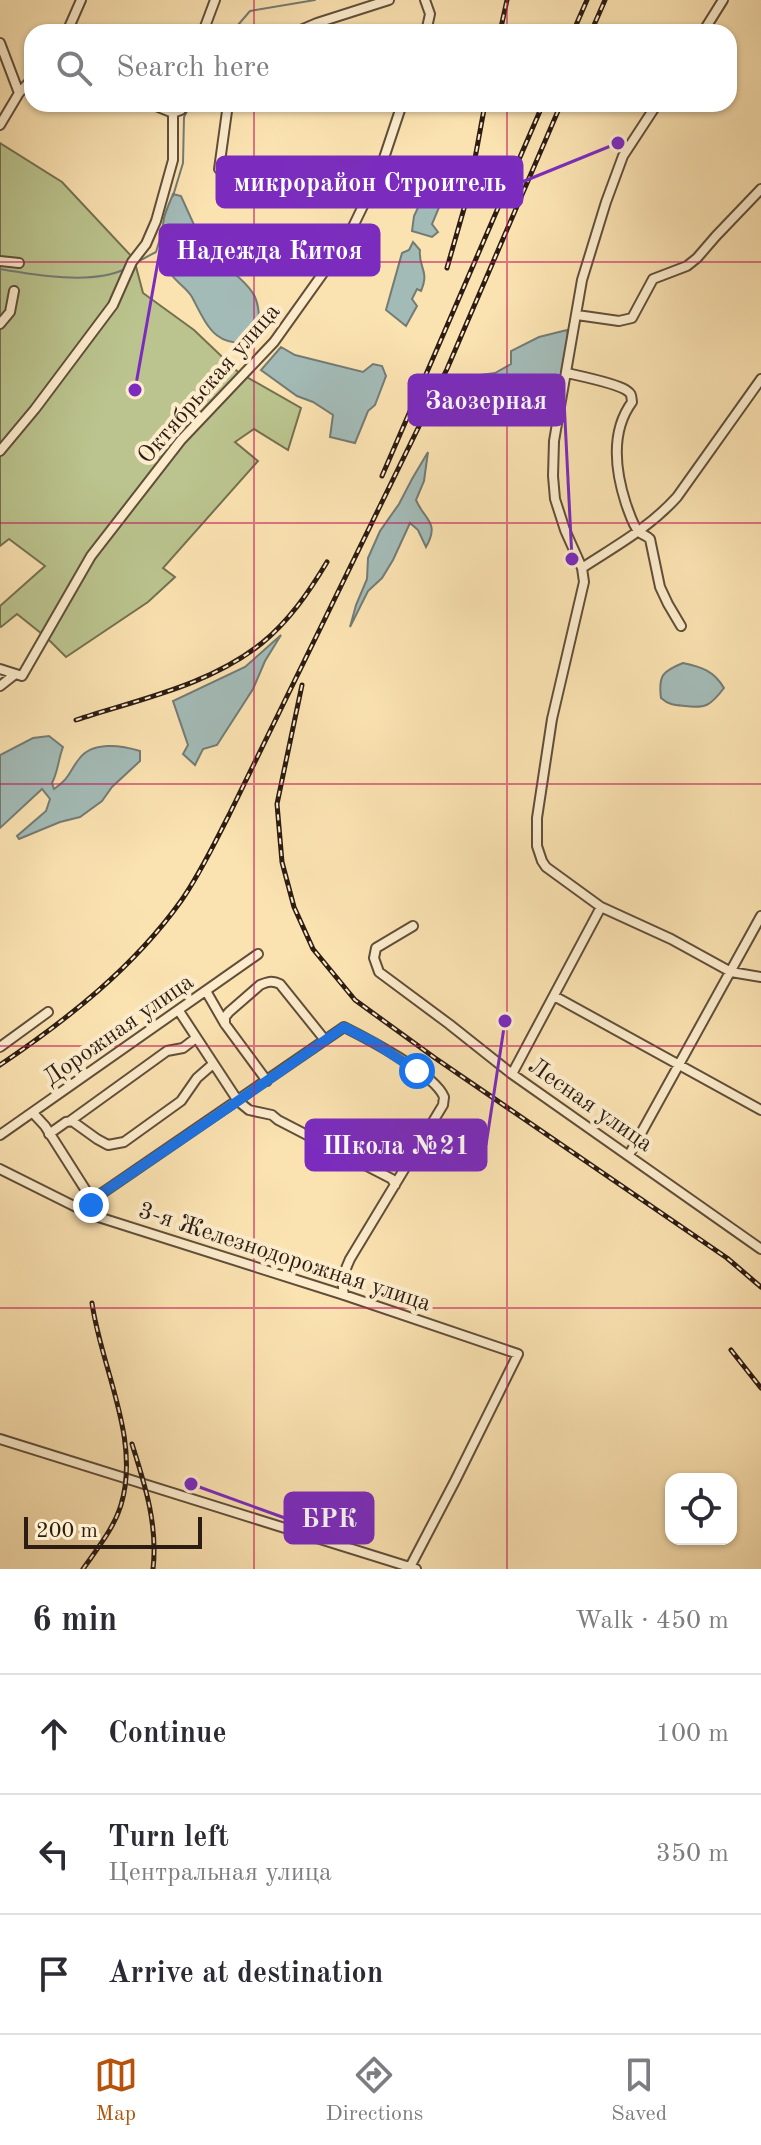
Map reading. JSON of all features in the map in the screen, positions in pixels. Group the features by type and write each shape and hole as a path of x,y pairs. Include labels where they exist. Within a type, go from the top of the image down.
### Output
{"street":[{"path":"70,24 81,0"},
{"path":"206,24 215,0"},
{"path":"315,24 389,0"},
{"path":"425,0 430,14 428,24"},
{"path":"708,24 723,0"},
{"path":"0,43 19,93"},
{"path":"0,125 24,88"},
{"path":"219,169 227,112"},
{"name":"Октябрьская улица","path":"18,676 91,556 181,440 274,342 346,241 379,173 399,112"},
{"path":"652,112 623,156 582,280 554,441 555,499 582,568 584,582 552,719 537,818 537,846 546,867 601,907 671,939 731,972 761,977"},
{"path":"0,451 113,305 132,262 146,244 156,221 173,160 173,113"},
{"path":"577,315 619,321 632,318 653,279 687,266 697,258 761,189"},
{"path":"0,261 19,263"},
{"path":"0,324 10,312 14,291"},
{"path":"567,373 619,387 631,395 632,402 619,426 616,450 622,490 639,532 650,539 660,587 681,626"},
{"path":"582,568 639,532 677,497 761,379"},
{"path":"0,669 18,676"},
{"path":"0,686 18,676"},
{"path":"512,1074 601,907"},
{"path":"629,1155 761,916"},
{"name":"Лесная улица","path":"413,926 376,948 374,958 379,972 512,1074 761,1249"},
{"name":"Дорожная улица","path":"0,1135 258,954"},
{"path":"225,1024 226,1014 260,985 270,981 280,984 325,1040"},
{"path":"206,991 225,1024 267,1081"},
{"path":"554,996 761,1110"},
{"path":"179,1011 238,1101 254,1112 275,1116 392,1179 395,1185"},
{"path":"0,1047 48,1012"},
{"path":"92,1200 344,1027 375,1043 443,1092 443,1105 350,1259 343,1276 344,1295"},
{"path":"49,1134 167,1051 183,1048 196,1038"},
{"path":"70,1121 108,1145 117,1145 181,1101 197,1078 213,1064"},
{"path":"33,1113 40,1119 92,1200 92,1215"},
{"name":"3-я Железнодорожная улица","path":"0,1169 92,1215 518,1354 413,1568"},
{"path":"0,1439 413,1568"}],"green space":[{"path":"0,143 62,182 134,259 143,293 194,330 238,372 301,408 288,450 254,429 235,442 258,461 163,568 175,577 148,602 66,657 17,614 0,626 0,606 45,566 9,539 0,546"}],"water":[{"path":"432,178 439,180 435,196 440,205 432,224 438,232 432,237 412,231 414,216"},
{"path":"173,194 181,196 200,238 201,250 239,277 255,297 259,314 257,342 232,342 216,334 190,294 168,269 163,231"},
{"path":"413,242 420,250 424,278 421,291 417,289 412,299 417,306 406,326 386,310 402,253 409,250"},
{"path":"567,330 569,345 562,383 546,399 515,412 455,424 481,375 495,373 511,364 511,351 539,337"},
{"path":"281,347 295,355 363,372 373,364 382,366 386,376 355,443 330,437 333,415 297,396 261,370"},
{"path":"428,452 424,481 416,500 430,522 430,539 426,547 418,530 410,523 393,560 382,578 368,591 350,627 367,579 368,558 380,531"},
{"path":"281,635 253,689 217,745 203,749 195,765 183,754 188,745 173,701 245,667"},
{"path":"683,663 707,671 724,688 703,706 667,702 661,698 661,679"},
{"path":"49,736 63,747 52,783 54,789 91,749 116,746 132,749 140,751 140,761 102,801 80,817 19,839 17,836 46,811 50,799 42,789 0,828 0,755 33,738"}],"waterway":[{"path":"239,24 250,11 315,0"},
{"path":"173,196 183,163 187,112"},
{"path":"137,262 156,252 163,229"},
{"path":"0,269 80,278 125,269"}],"railway":[{"path":"502,24 507,0"},
{"path":"576,24 587,0"},
{"path":"594,24 605,0"},
{"path":"447,268 469,191 484,112"},
{"path":"382,476 540,112"},
{"path":"0,1065 74,1011 121,970 162,925 194,880 229,815 447,369 558,112"},
{"path":"76,720 196,681 241,658 290,616 327,562"},
{"path":"302,685 277,804 282,862 294,907 313,949 355,1000 727,1258 761,1287"},
{"path":"83,1569 114,1522 126,1480 123,1429 92,1303"},
{"path":"731,1350 761,1388"},
{"path":"132,1444 152,1521 153,1569"}],"place":[{"name":"микрорайон Строитель","path":"618,143"},
{"name":"Надежда Китоя","path":"135,390"},
{"name":"Заозерная","path":"572,559"},
{"name":"Школа №21","path":"505,1021"},
{"name":"БРК","path":"191,1484"}],"route":[{"path":"91,1205 92,1200 344,1027 417,1071"}]}
